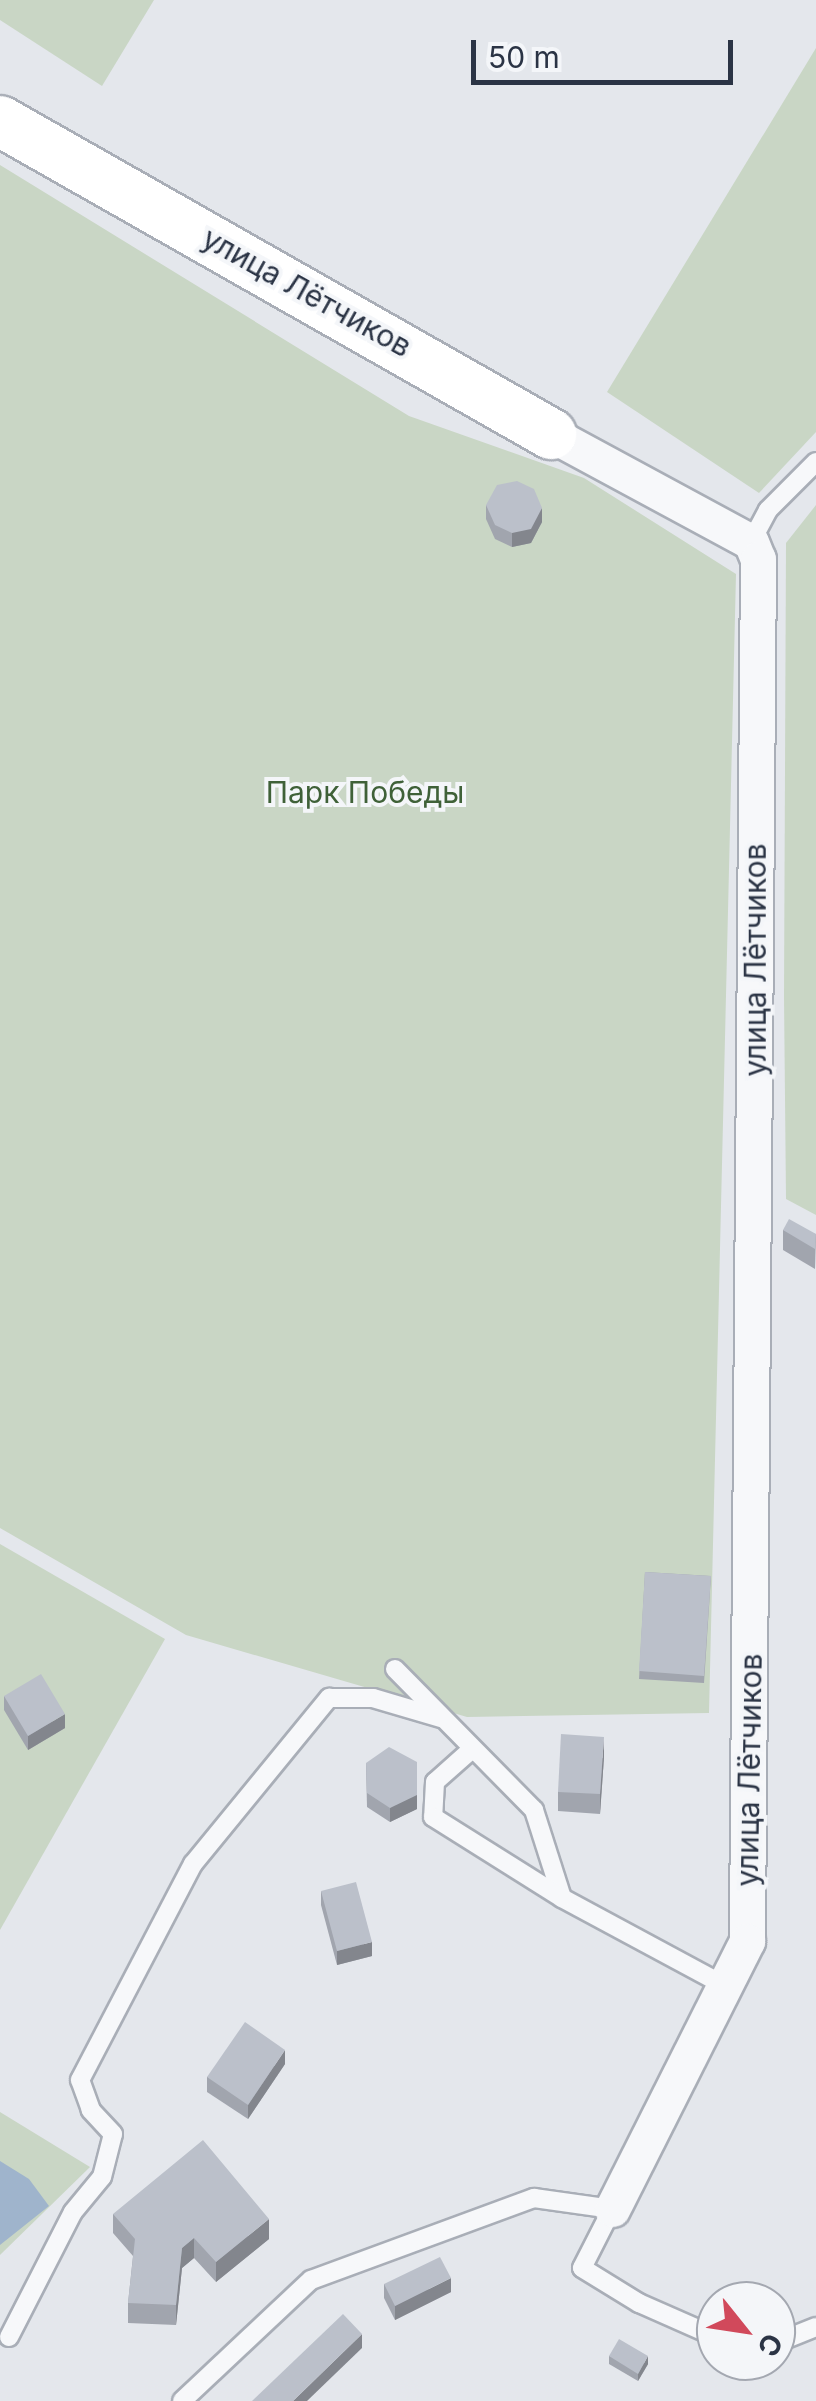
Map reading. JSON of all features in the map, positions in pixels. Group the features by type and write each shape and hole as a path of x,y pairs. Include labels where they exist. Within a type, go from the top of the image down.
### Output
{"main road":[{"name":"улица Лётчиков","path":"0,121 551,434"}],"street":[{"name":"улица Лётчиков","path":"551,434 751,542 758,610 747,1940 612,2209"}],"lane":[{"path":"751,542 768,510 816,462"},
{"path":"395,1669 534,1810 562,1898"},
{"path":"9,2337 73,2212 102,2178 113,2134 91,2110 80,2080 192,1864 329,1698 373,1698 442,1718"},
{"path":"471,1750 434,1782 432,1817 562,1898 726,1986"},
{"path":"182,2401 310,2280 534,2198 612,2209 582,2268 639,2304 696,2328"}],"green space":[{"path":"0,0 154,0 102,86 0,20"},
{"path":"816,48 816,432 759,493 607,392"},
{"name":"Парк Победы","path":"0,165 409,416 584,478 736,574 709,1713 467,1717 186,1635 0,1528"},
{"path":"816,505 816,1215 786,1199 784,997 786,543"},
{"path":"0,1544 165,1639 0,1930"},
{"path":"0,2112 90,2167 0,2255"}],"water":[{"path":"0,2161 29,2179 49,2206 0,2245"}],"building":[{"path":"517,481 534,489 542,508 531,529 512,533 495,525 486,505 497,485"},
{"path":"789,1219 816,1234 815,1249 783,1230"},
{"path":"645,1572 711,1576 704,1676 639,1671"},
{"path":"41,1674 65,1714 28,1736 4,1696"},
{"path":"561,1734 604,1737 600,1794 558,1792"},
{"path":"389,1747 417,1762 417,1795 390,1808 367,1793 366,1763"},
{"path":"356,1882 372,1942 337,1951 321,1891"},
{"path":"245,2022 285,2050 248,2105 207,2077"},
{"path":"203,2140 269,2219 216,2262 194,2238 182,2248 176,2305 128,2303 135,2239 113,2214"},
{"path":"440,2257 451,2278 395,2306 384,2284"},
{"path":"343,2314 362,2334 293,2401 252,2401"},
{"path":"619,2339 648,2356 638,2374 609,2356"}]}
